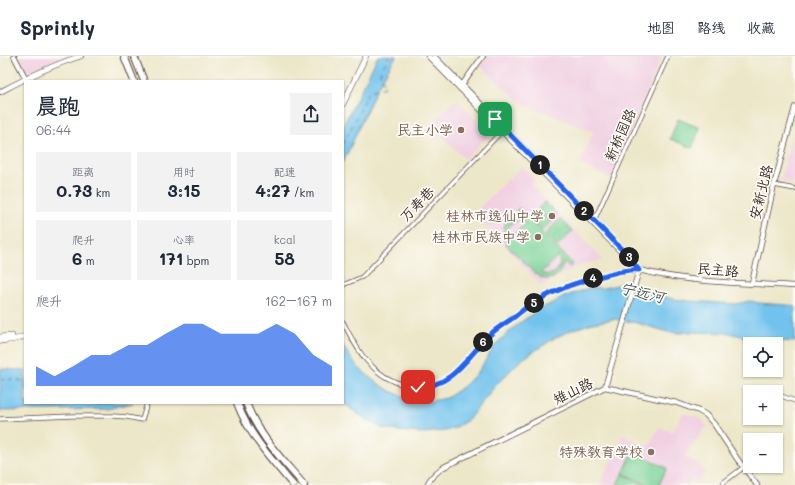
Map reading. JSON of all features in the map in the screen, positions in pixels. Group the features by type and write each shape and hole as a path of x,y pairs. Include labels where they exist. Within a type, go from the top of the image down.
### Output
{"highway":[{"path":"124,56 134,80"},
{"path":"134,56 144,80"},
{"path":"237,404 247,424 262,449 293,485"},
{"path":"246,404 266,440 304,485"}],"main road":[{"path":"344,102 366,56"},
{"path":"0,337 24,335"},
{"path":"0,341 16,340 24,336"}],"street":[{"path":"14,56 26,80 63,62 80,56"},
{"path":"428,56 627,255 639,270"},
{"path":"434,56 594,222"},
{"path":"462,85 483,56"},
{"name":"新桥园路","path":"594,222 668,56"},
{"path":"0,92 24,81"},
{"name":"安新北路","path":"752,284 774,185 795,107"},
{"name":"万寿巷","path":"344,285 362,277 502,131"},
{"path":"774,185 795,188"},
{"path":"344,324 366,360 381,375 409,386 426,387 442,382 450,377 494,332 535,302 552,293 585,280 629,269 639,270"},
{"path":"605,387 639,270"},
{"name":"民主路","path":"639,270 665,276 713,281 795,286"},
{"name":"雉山路","path":"427,485 435,473 442,468 605,387 677,403 700,410 714,424 743,466"},
{"path":"783,397 795,401"},
{"path":"0,419 113,416 142,420 147,404"},
{"path":"723,485 724,482 743,468"},
{"name":"雉山路","path":"748,473 757,485"}],"shaded area":[{"path":"19,56 68,56 25,72"},
{"path":"487,56 662,56 611,178 580,164 593,132 520,102 480,66"},
{"name":"民主小学","path":"456,100 491,134 465,159 430,125"},
{"path":"793,134 795,134 795,184 780,181"},
{"name":"桂林市民族中学","path":"522,166 535,180 531,185 603,260 585,263 541,285 474,213"},
{"name":"特殊教育学校","path":"683,413 703,420 707,426 684,456 702,466 701,470 705,472 699,482 691,479 688,485 600,485 622,435 648,447 659,427 672,432"}],"green space":[{"path":"678,119 700,128 692,148 670,139"},
{"path":"545,202 558,215 551,222 538,209"},
{"path":"519,208 573,264 569,267 564,261 558,274 555,277 547,279 542,278 533,272 505,242 503,232 505,224 511,219 520,216 516,211","holes":["519,220 526,223 509,239 507,233 510,225","558,256 560,264 556,271 550,274 541,273"]},
{"path":"538,210 550,223 543,230 530,217"},
{"path":"560,219 573,231 558,246 546,233"},
{"path":"633,452 667,468 659,485 649,485 623,473"},
{"path":"622,474 646,485 617,485"}],"water":[{"path":"378,56 396,56 376,90 344,161 344,124"},
{"name":"宁远河","path":"622,284 640,288 673,299 735,304 750,301 795,306 795,342 783,341 783,337 744,337 730,333 668,332 637,323 614,319 593,323 571,330 553,339 530,354 520,361 495,386 468,420 455,428 446,431 421,433 381,428 344,404 344,347 358,367 373,380 390,391 412,400 431,401 447,398 465,385 478,372 496,344 517,325 538,310 564,297 589,288 603,288"},
{"path":"0,369 24,370 24,404 129,404 107,409 0,411"}],"ferry route":[{"path":"344,143 369,91 385,87 380,73 389,56"},
{"path":"0,379 24,381"}],"place":[{"name":"民主小学","path":"461,130"},
{"name":"桂林市逸仙中学","path":"552,216"},
{"name":"桂林市民族中学","path":"538,237"},
{"name":"特殊教育学校","path":"651,452"}],"route":[{"path":"418,387 434,385 450,377 494,332 535,302 552,293 585,280 629,269 639,270 627,255 495,119"}]}
